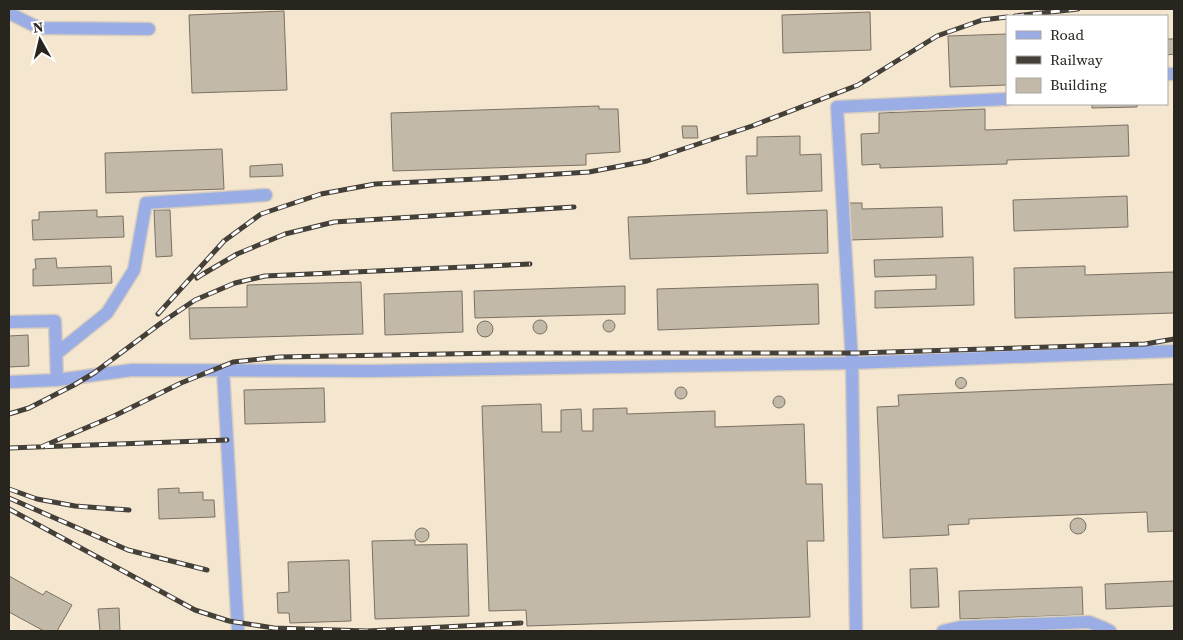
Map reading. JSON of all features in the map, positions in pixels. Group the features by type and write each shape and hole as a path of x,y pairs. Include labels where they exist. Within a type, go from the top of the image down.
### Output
{"street":[{"path":"9,13 39,28 149,29"},
{"path":"856,631 852,363 836,107 1006,99"},
{"path":"56,354 107,312 134,270 146,203 266,195"},
{"path":"9,322 55,321 57,380"},
{"path":"9,382 57,380 132,370 371,371 852,363 1174,352"},
{"path":"223,370 238,631"},
{"path":"943,631 961,627 1089,622 1110,631"}],"shaded area":[{"path":"9,9 1174,9 1174,631 9,631"}],"building":[{"path":"284,11 287,90 192,93 189,15"},
{"path":"870,12 871,50 783,53 782,15"},
{"path":"1006,34 1006,85 950,87 948,36"},
{"path":"1168,39 1174,39 1174,54 1168,55"},
{"path":"1092,105 1137,105 1137,107 1092,108"},
{"path":"599,106 599,109 618,109 620,152 586,154 586,165 393,171 391,113"},
{"path":"985,109 985,130 1128,125 1129,156 1007,160 1007,164 880,168 880,164 862,165 861,134 879,133 879,113"},
{"path":"682,126 697,126 698,138 683,138"},
{"path":"800,136 800,155 821,154 822,191 747,194 746,156 757,156 757,137"},
{"path":"222,149 224,189 106,193 105,153"},
{"path":"282,164 283,176 250,177 250,166"},
{"path":"1127,196 1128,227 1014,231 1013,200"},
{"path":"849,203 862,203 862,209 942,207 943,237 850,240"},
{"path":"97,210 97,217 123,216 124,237 33,240 32,220 39,220 39,212"},
{"path":"154,210 170,210 172,256 156,257"},
{"path":"827,210 828,253 630,259 628,217"},
{"path":"973,257 974,305 875,308 875,291 936,289 936,275 875,277 874,260"},
{"path":"56,258 57,268 111,266 112,283 33,286 33,269 36,269 35,259"},
{"path":"1085,266 1085,275 1174,272 1174,313 1015,318 1014,268"},
{"path":"361,282 363,334 190,339 189,308 247,307 247,285"},
{"path":"818,284 819,324 658,330 657,289"},
{"path":"625,286 625,314 475,318 474,291"},
{"path":"462,291 463,332 385,335 384,294"},
{"path":"540,320 545,322 547,327 545,332 540,334 535,332 533,327 535,322"},
{"path":"609,320 615,326 609,332 603,326"},
{"path":"485,321 491,323 493,329 491,335 485,337 479,335 477,329 479,323"},
{"path":"28,335 29,366 9,367 9,336"},
{"path":"961,377 967,383 961,389 955,383"},
{"path":"1174,384 1174,531 1148,532 1147,512 969,519 969,524 948,525 949,535 883,538 877,407 899,406 898,395"},
{"path":"679,387 683,387 687,393 683,399 679,399 675,395 675,391"},
{"path":"324,388 325,422 245,424 244,390"},
{"path":"777,396 781,396 785,402 781,408 777,408 773,404 773,400"},
{"path":"541,404 542,432 561,432 561,410 581,409 582,431 593,431 593,409 627,408 627,414 715,411 715,427 804,424 806,484 822,484 824,541 807,541 810,617 527,626 526,610 489,611 482,406"},
{"path":"179,488 179,493 203,492 203,500 214,500 215,517 159,519 158,489"},
{"path":"1078,518 1086,526 1078,534 1070,526"},
{"path":"422,528 427,530 429,535 427,540 422,542 417,540 415,535 417,530"},
{"path":"415,540 415,545 467,544 469,616 375,619 372,541"},
{"path":"349,560 351,621 290,623 289,613 278,613 277,593 289,592 288,562"},
{"path":"937,568 939,607 911,608 910,569"},
{"path":"9,576 43,595 46,591 72,605 57,631 44,631 9,612"},
{"path":"1174,581 1174,606 1106,609 1105,584"},
{"path":"1082,587 1083,615 960,619 959,591"},
{"path":"119,608 120,631 100,631 98,609"}],"railway":[{"path":"1024,15 1078,9"},
{"path":"158,314 224,241 261,214 321,194 375,184 589,172 647,161 752,126 858,85 937,36 982,20 1006,17"},
{"path":"197,278 237,254 285,234 334,222 574,207"},
{"path":"9,414 29,408 74,385 94,373 195,300 235,283 265,276 530,264"},
{"path":"41,447 114,416 181,383 233,362 280,357 498,353 857,353 1145,344 1174,339"},
{"path":"9,448 227,440"},
{"path":"9,489 37,499 75,506 129,510"},
{"path":"9,498 128,550 207,570"},
{"path":"9,509 195,610 229,621 274,628 367,631 521,623"}]}
